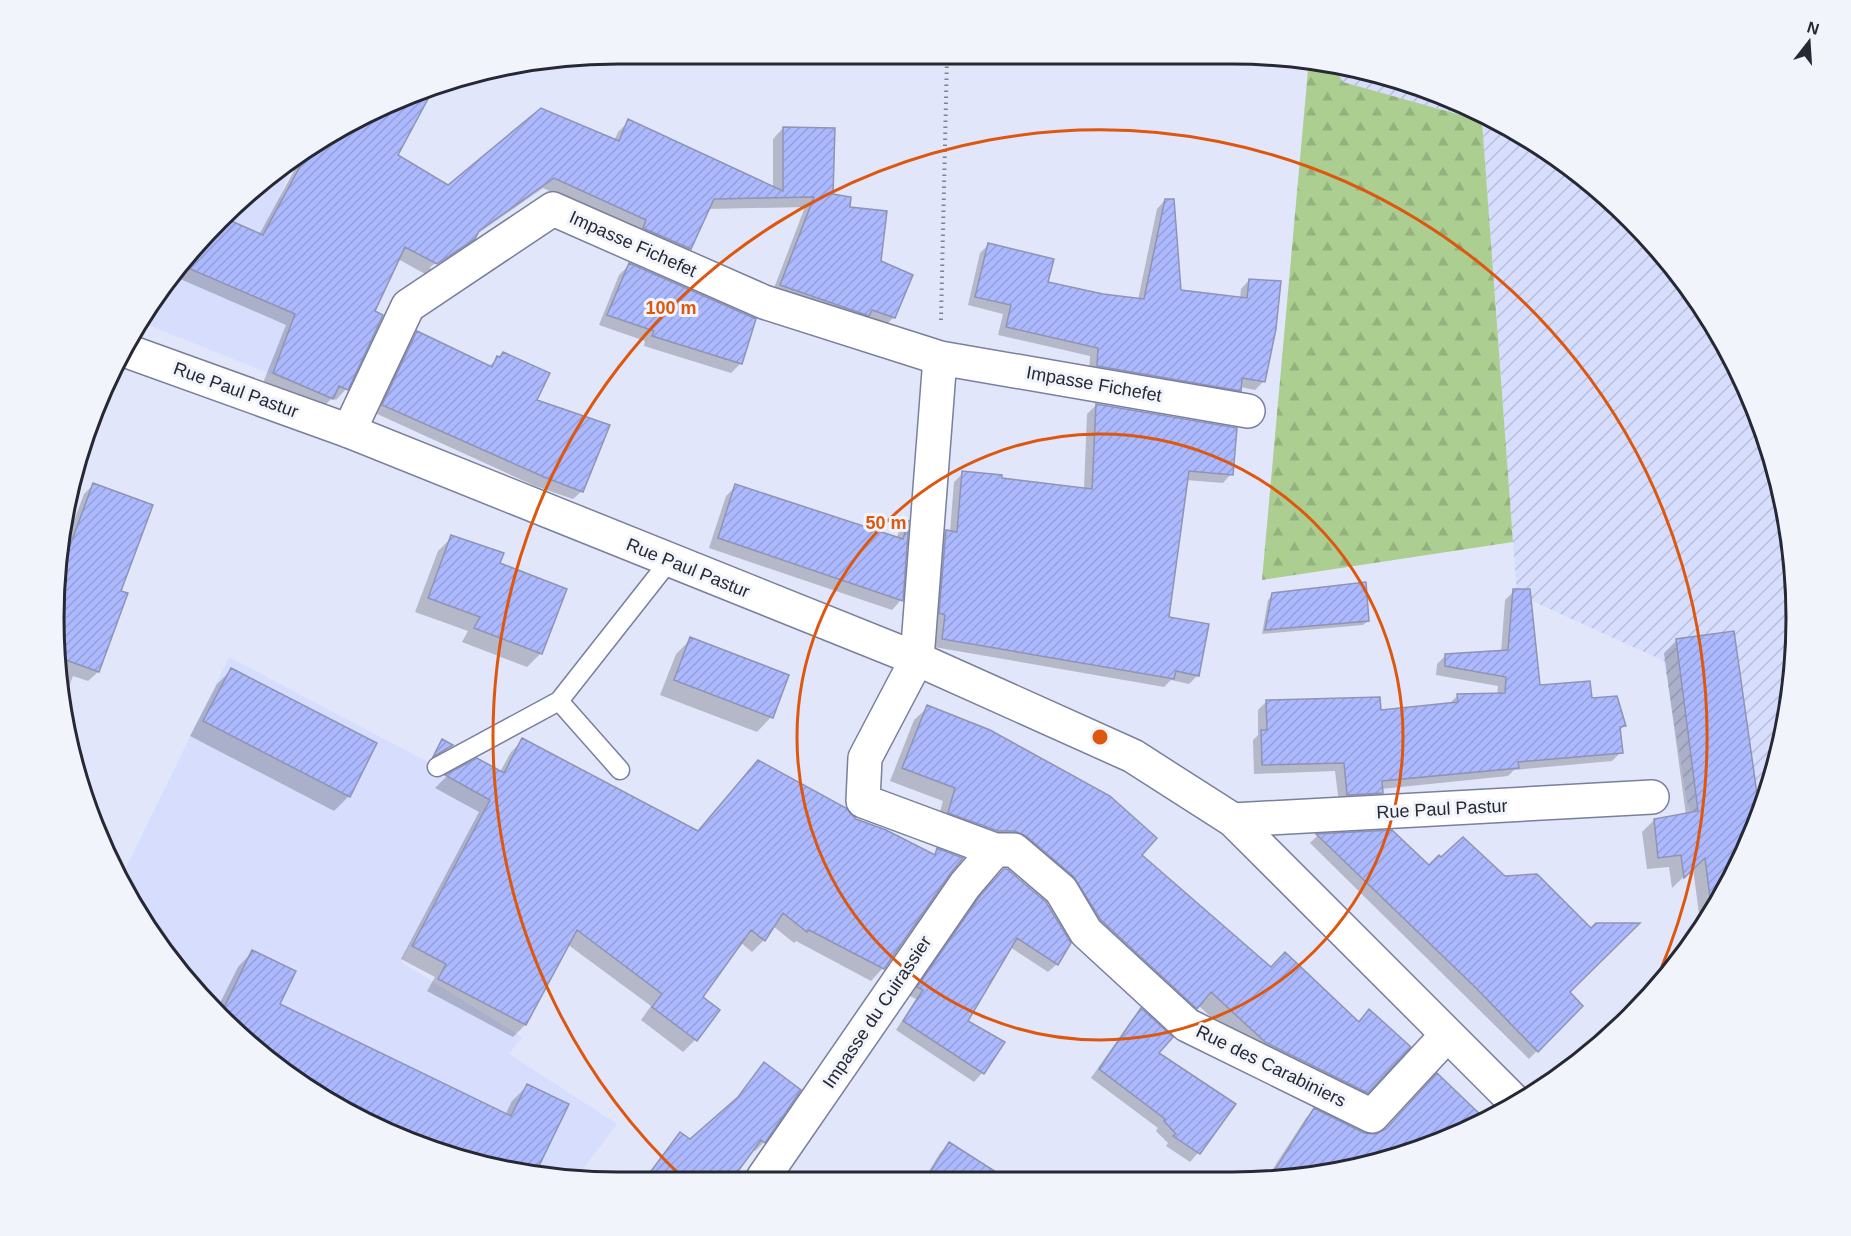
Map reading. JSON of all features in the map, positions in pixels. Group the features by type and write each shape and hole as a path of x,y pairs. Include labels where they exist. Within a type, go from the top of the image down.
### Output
{"street":[{"name":"Impasse Fichefet","path":"349,431 408,306 553,208 764,302 940,358 1248,411"},
{"name":"Rue Paul Pastur","path":"133,353 349,431 916,659 1133,756 1233,820 1510,1097"},
{"path":"916,659 940,358"},
{"name":"Rue des Carabiniers","path":"916,659 865,758 863,801 995,850 1014,850 1061,890 1086,932 1187,1025 1372,1116 1447,1035"},
{"name":"Rue Paul Pastur","path":"1233,820 1652,797"},
{"name":"Impasse du Cuirassier","path":"767,1172 965,885 995,850"}],"lane":[{"path":"437,767 559,701 670,560"},
{"path":"559,701 620,770"}],"path":[{"path":"940,358 947,64"}],"shaded area":[{"path":"1339,75 1411,94 1466,116 1343,82"},
{"path":"1482,124 1541,158 1598,202 1649,253 1672,281 1693,310 1729,373 1757,440 1768,475 1782,546 1785,582 1785,654 1782,690 1768,761 1757,796 1744,830 1716,887 1687,801 1664,661 1517,594"},
{"path":"289,173 280,197 374,253 386,286 334,399 149,325 179,281 202,253 253,202"},
{"path":"229,657 492,796 401,962 522,1037 509,1054 617,1124 582,1170 546,1167 475,1153 406,1129 373,1114 310,1078 253,1034 227,1009 179,955 158,926 125,869"}],"green space":[{"path":"1308,70 1339,75 1343,82 1466,116 1482,124 1513,542 1262,580"}],"building":[{"path":"428,98 398,155 448,185 541,108 619,141 628,119 783,191 783,127 835,128 833,194 851,197 850,207 887,211 881,261 913,275 895,318 872,310 869,316 780,285 814,197 714,199 691,249 643,228 646,220 554,178 479,231 475,239 437,264 405,247 375,311 383,315 348,390 339,386 333,399 273,373 295,314 189,269 233,222 263,235 301,165 373,122"},
{"path":"1165,199 1174,199 1181,290 1247,298 1249,279 1281,281 1276,329 1265,382 1242,378 1241,391 1097,366 1098,348 1006,327 1011,305 975,297 988,243 1054,259 1048,282 1103,294 1144,299"},
{"path":"629,263 756,319 742,364 652,336 654,331 607,315"},
{"path":"417,331 492,367 497,356 500,357 503,352 550,373 537,400 610,425 583,492 382,405"},
{"path":"1096,404 1237,428 1233,475 1189,471 1169,617 1209,624 1199,676 1176,671 1174,679 942,639 945,615 939,613 946,530 957,532 962,471 1092,489"},
{"path":"93,483 153,505 121,591 128,593 99,672 67,660 64,618 69,549"},
{"path":"735,484 903,539 909,520 903,601 718,538"},
{"path":"451,535 504,553 500,563 567,589 542,654 474,628 480,617 428,598"},
{"path":"1366,582 1369,621 1265,630 1272,593"},
{"path":"1513,589 1530,589 1540,685 1590,681 1592,698 1617,696 1626,726 1620,727 1623,753 1518,762 1519,768 1382,781 1383,793 1347,795 1344,763 1262,765 1261,730 1267,730 1266,700 1380,697 1381,710 1458,702 1457,694 1505,693 1506,677 1445,666 1445,654 1508,650"},
{"path":"1734,631 1757,795 1729,863 1710,898 1705,858 1684,878 1681,855 1658,858 1654,819 1698,811 1676,639"},
{"path":"690,637 789,675 773,718 674,680"},
{"path":"231,668 377,743 350,797 203,721"},
{"path":"927,705 990,730 1110,796 1157,838 1142,855 1271,967 1285,952 1359,1022 1369,1009 1411,1047 1368,1093 1265,1042 1211,992 1197,1009 1101,920 1073,876 1026,836 1014,831 998,831 948,813 955,788 902,768"},
{"path":"522,738 698,831 758,760 846,808 856,819 886,830 935,855 937,848 963,858 884,969 809,930 807,932 783,913 765,941 751,930 703,997 720,1010 697,1041 652,1007 662,994 577,930 526,1025 438,979 446,964 412,946 490,800 445,775 477,758 504,773"},
{"path":"442,739 453,745 433,757"},
{"path":"1392,830 1429,865 1463,837 1505,876 1537,874 1591,928 1596,923 1640,923 1570,992 1583,1006 1538,1052 1475,987 1316,834"},
{"path":"1004,869 1007,869 1046,902 1071,943 1058,965 1017,938 968,1021 1005,1042 984,1074 903,1021 923,990 917,987 980,896"},
{"path":"252,950 296,971 280,1004 511,1116 527,1084 569,1104 539,1166 475,1153 406,1129 341,1097 281,1057 225,1007"},
{"path":"1141,1008 1173,1037 1159,1053 1236,1104 1200,1154 1173,1136 1176,1134 1164,1121 1165,1119 1099,1069"},
{"path":"764,1062 801,1090 765,1143 761,1140 737,1172 650,1172 680,1132 690,1139 738,1097"},
{"path":"1437,1073 1479,1113 1445,1129 1376,1153 1305,1167 1275,1169 1314,1108 1364,1133 1376,1134 1386,1129"},
{"path":"949,1142 996,1172 930,1172"}]}
